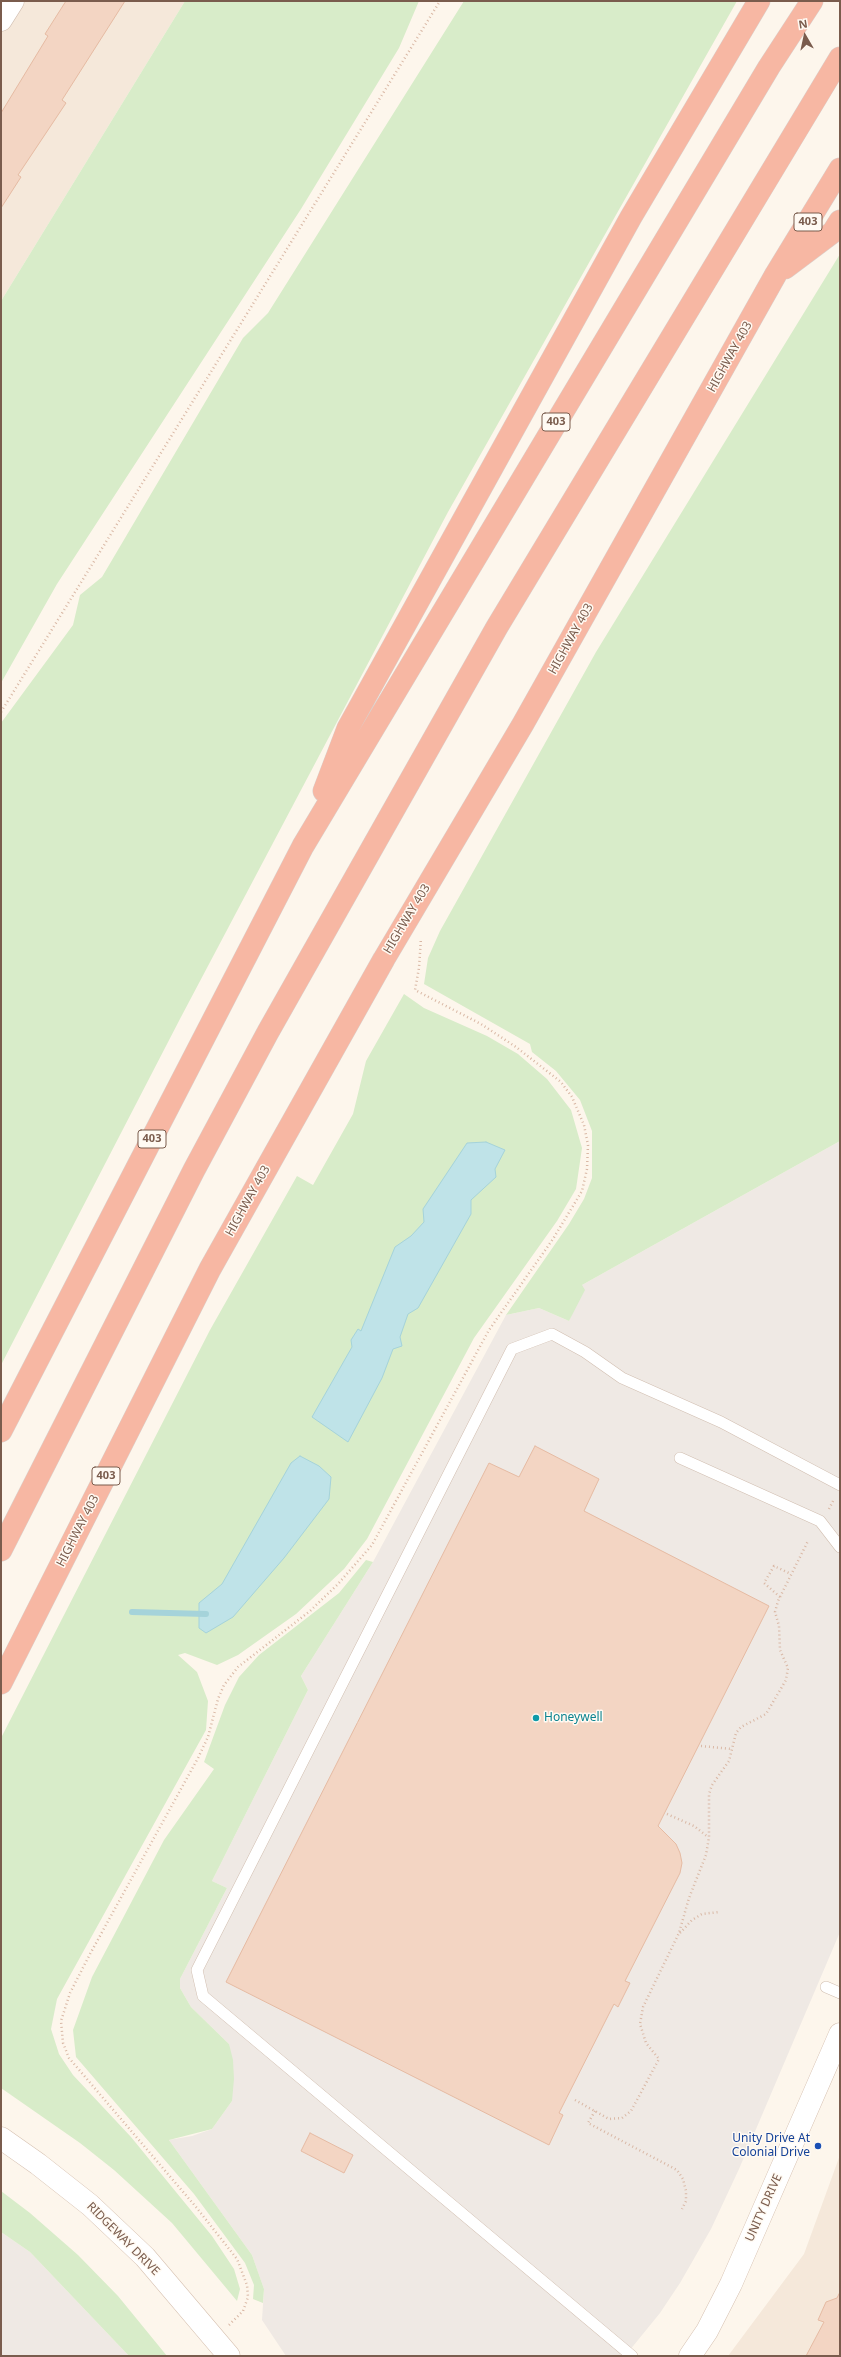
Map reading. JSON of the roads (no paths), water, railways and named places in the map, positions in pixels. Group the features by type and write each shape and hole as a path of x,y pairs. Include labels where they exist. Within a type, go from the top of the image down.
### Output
{"highway":[{"path":"303,846 348,728 631,217 759,1"},
{"name":"403","path":"1,1431 303,846 757,87 812,1"},
{"path":"1,1550 194,1170 268,1032 497,627 840,58"},
{"name":"HIGHWAY 403","path":"1,1683 210,1269 384,959 523,724 776,274 840,169"},
{"path":"776,274 833,232 840,221"}],"street":[{"path":"1,20 13,1"},
{"name":"UNITY DRIVE","path":"690,2356 707,2331 731,2284 840,2034"},
{"name":"RIDGEWAY DRIVE","path":"1,2138 38,2164 90,2205 145,2257 229,2356"}],"lane":[{"path":"632,2356 203,1996 197,1970 512,1349 552,1334 585,1352 622,1378 721,1422 838,1490"},
{"path":"680,1458 820,1521 840,1546"},
{"path":"826,1987 840,1993"}],"water":[{"path":"486,1142 505,1150 495,1169 496,1177 471,1200 471,1214 418,1308 408,1314 400,1337 402,1346 393,1349 382,1378 348,1442 312,1417 352,1347 351,1340 358,1329 361,1331 395,1247 411,1236 424,1222 423,1209 467,1143"},
{"path":"300,1456 319,1466 331,1477 329,1499 284,1558 233,1617 206,1633 199,1628 199,1603 222,1584 291,1463"}],"waterway":[{"path":"132,1612 206,1614"}],"place":[{"name":"Honeywell","path":"536,1718"},
{"name":"Unity Drive At Colonial Drive","path":"818,2146"}]}
